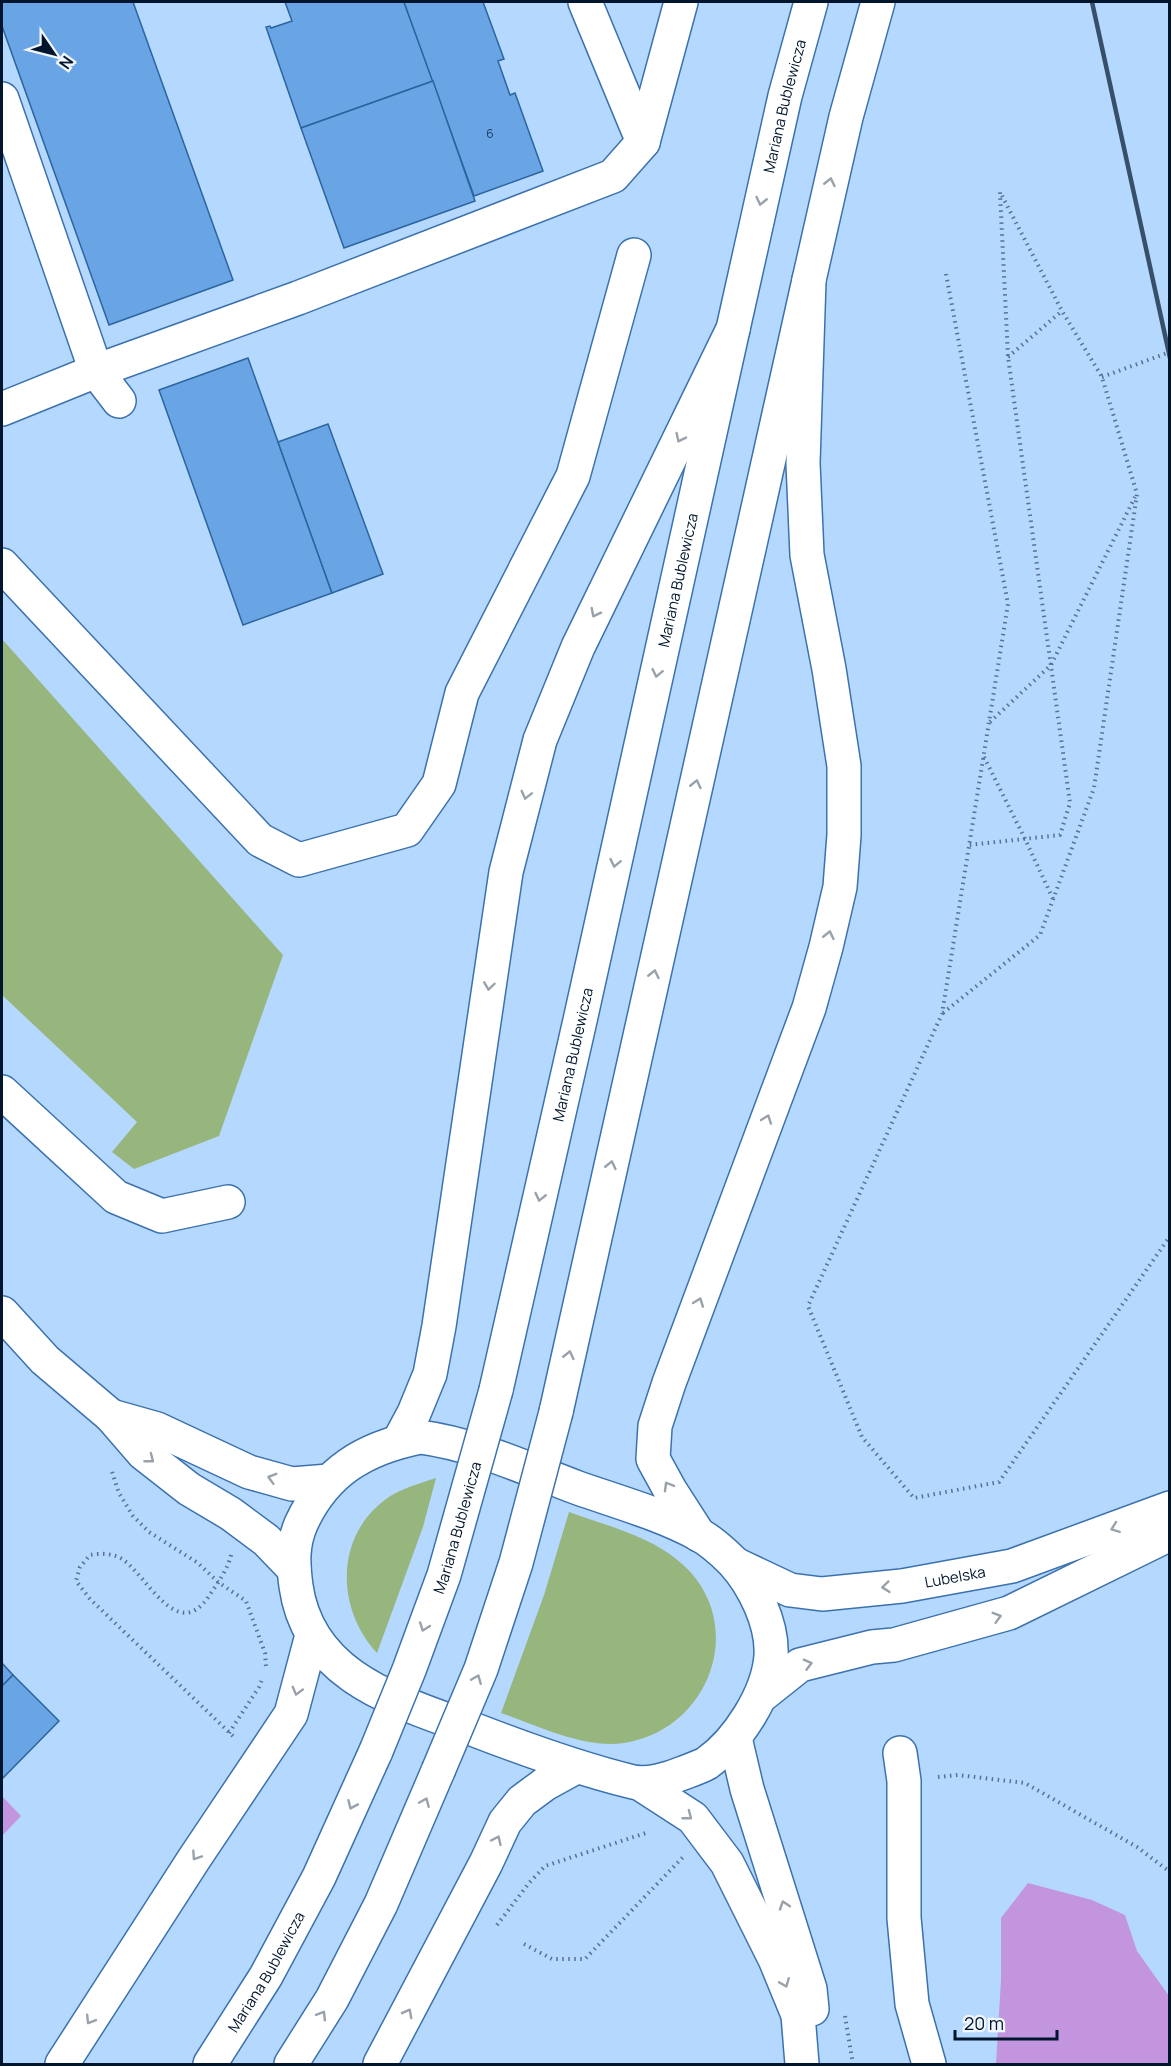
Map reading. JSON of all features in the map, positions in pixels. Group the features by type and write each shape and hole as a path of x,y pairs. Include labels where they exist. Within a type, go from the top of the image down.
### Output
{"main road":[{"path":"585,2 643,142"},
{"path":"2,409 96,371 298,298 613,176 643,142 681,2"},
{"name":"Mariana Bublewicza","path":"210,2064 266,1976 309,1897 376,1751 444,1575 496,1390 785,96 811,2"},
{"path":"291,2064 332,1999 381,1905 481,1669 516,1563 556,1412 846,117 878,2"},
{"path":"2,99 96,371 119,401"},
{"path":"2,565 260,840 299,860 407,831 439,784 462,693 573,476 634,255"},
{"path":"699,1535 653,1459 655,1426 809,1008 840,887 844,835 844,766 830,669 807,555 804,508 803,463 809,280"},
{"path":"399,1441 414,1413 430,1374 506,872 540,740 578,647 733,328"},
{"path":"2,1092 116,1197 162,1216 228,1202"},
{"path":"2,1312 45,1360 111,1416 143,1453 189,1489 231,1514 266,1540 294,1569"},
{"path":"111,1416 157,1429 249,1472 292,1484 329,1481"},
{"path":"639,1783 673,1777 705,1764 735,1738 760,1696 771,1655 768,1626 754,1593 735,1564 699,1535 665,1519 463,1446 420,1437 376,1448 351,1463 329,1481 311,1503 299,1528 294,1547 298,1603 312,1635 329,1657 354,1678 385,1696 576,1767 639,1783 693,1818 727,1863 775,1959 798,2015 802,2064"},
{"name":"Lubelska","path":"735,1564 790,1590 822,1594 902,1586 1012,1566 1170,1508"},
{"path":"760,1696 800,1665 872,1647 894,1645 1009,1613 1170,1534"},
{"path":"62,2064 291,1714 312,1635"},
{"path":"735,1738 747,1789 810,1989 816,2064"},
{"path":"380,2064 481,1873 505,1822 522,1801 545,1784 576,1767"},
{"path":"902,1767 905,1928 912,2004 929,2064"}],"path":[{"path":"942,1014 1040,935 1094,788 1137,494 1102,376 1062,311 1000,192 1008,357 1070,803 1060,835 969,845"},
{"path":"946,274 1008,604 942,1014 808,1306 862,1437 914,1498 999,1482 1170,1236"},
{"path":"1008,357 1062,311"},
{"path":"1102,376 1170,352"},
{"path":"989,723 1051,665 1137,494"},
{"path":"984,757 1053,900"},
{"path":"112,1472 119,1493 149,1532 198,1563 218,1582 246,1601 265,1653 267,1669 259,1687 230,1733"},
{"path":"218,1582 204,1603 195,1611 178,1612 165,1603 121,1558 103,1553 90,1555 80,1567 76,1581 90,1599 234,1737"},
{"path":"902,1767 1025,1783 1137,1847 1170,1872"},
{"path":"497,1925 529,1883 546,1866 655,1830"},
{"path":"524,1944 552,1959 585,1959 683,1856 678,1849"}],"green space":[{"path":"2,639 283,955 219,1136 134,1169 112,1152 137,1122 2,995"},
{"path":"436,1478 423,1527 377,1653 363,1634 353,1614 348,1592 347,1570 351,1548 360,1528 373,1510 397,1492"},
{"path":"569,1512 628,1533 669,1554 681,1563 702,1587 713,1614 716,1642 711,1670 698,1696 679,1718 654,1734 624,1743 594,1743 562,1735 501,1713 544,1595"}],"shaded area":[{"path":"2,1796 21,1816 2,1836"},
{"path":"1028,1883 1092,1900 1125,1915 1137,1951 1169,1996 1169,2064 996,2064 1001,1980 1001,1918"}],"building":[{"path":"2,2 133,2 233,280 109,325 2,26"},
{"path":"285,2 404,2 433,81 301,128 266,27 271,28 292,21"},
{"path":"404,2 483,2 504,59 498,61 510,95 515,93 543,171 474,196"},
{"path":"433,81 475,201 344,248 301,128"},
{"path":"248,358 332,593 243,625 159,390"},
{"path":"328,424 383,574 332,593 278,442"},
{"path":"2,1663 13,1675 2,1686"},
{"path":"13,1675 59,1721 2,1779 2,1686"}],"railway":[{"path":"1092,2 1170,358"}]}
